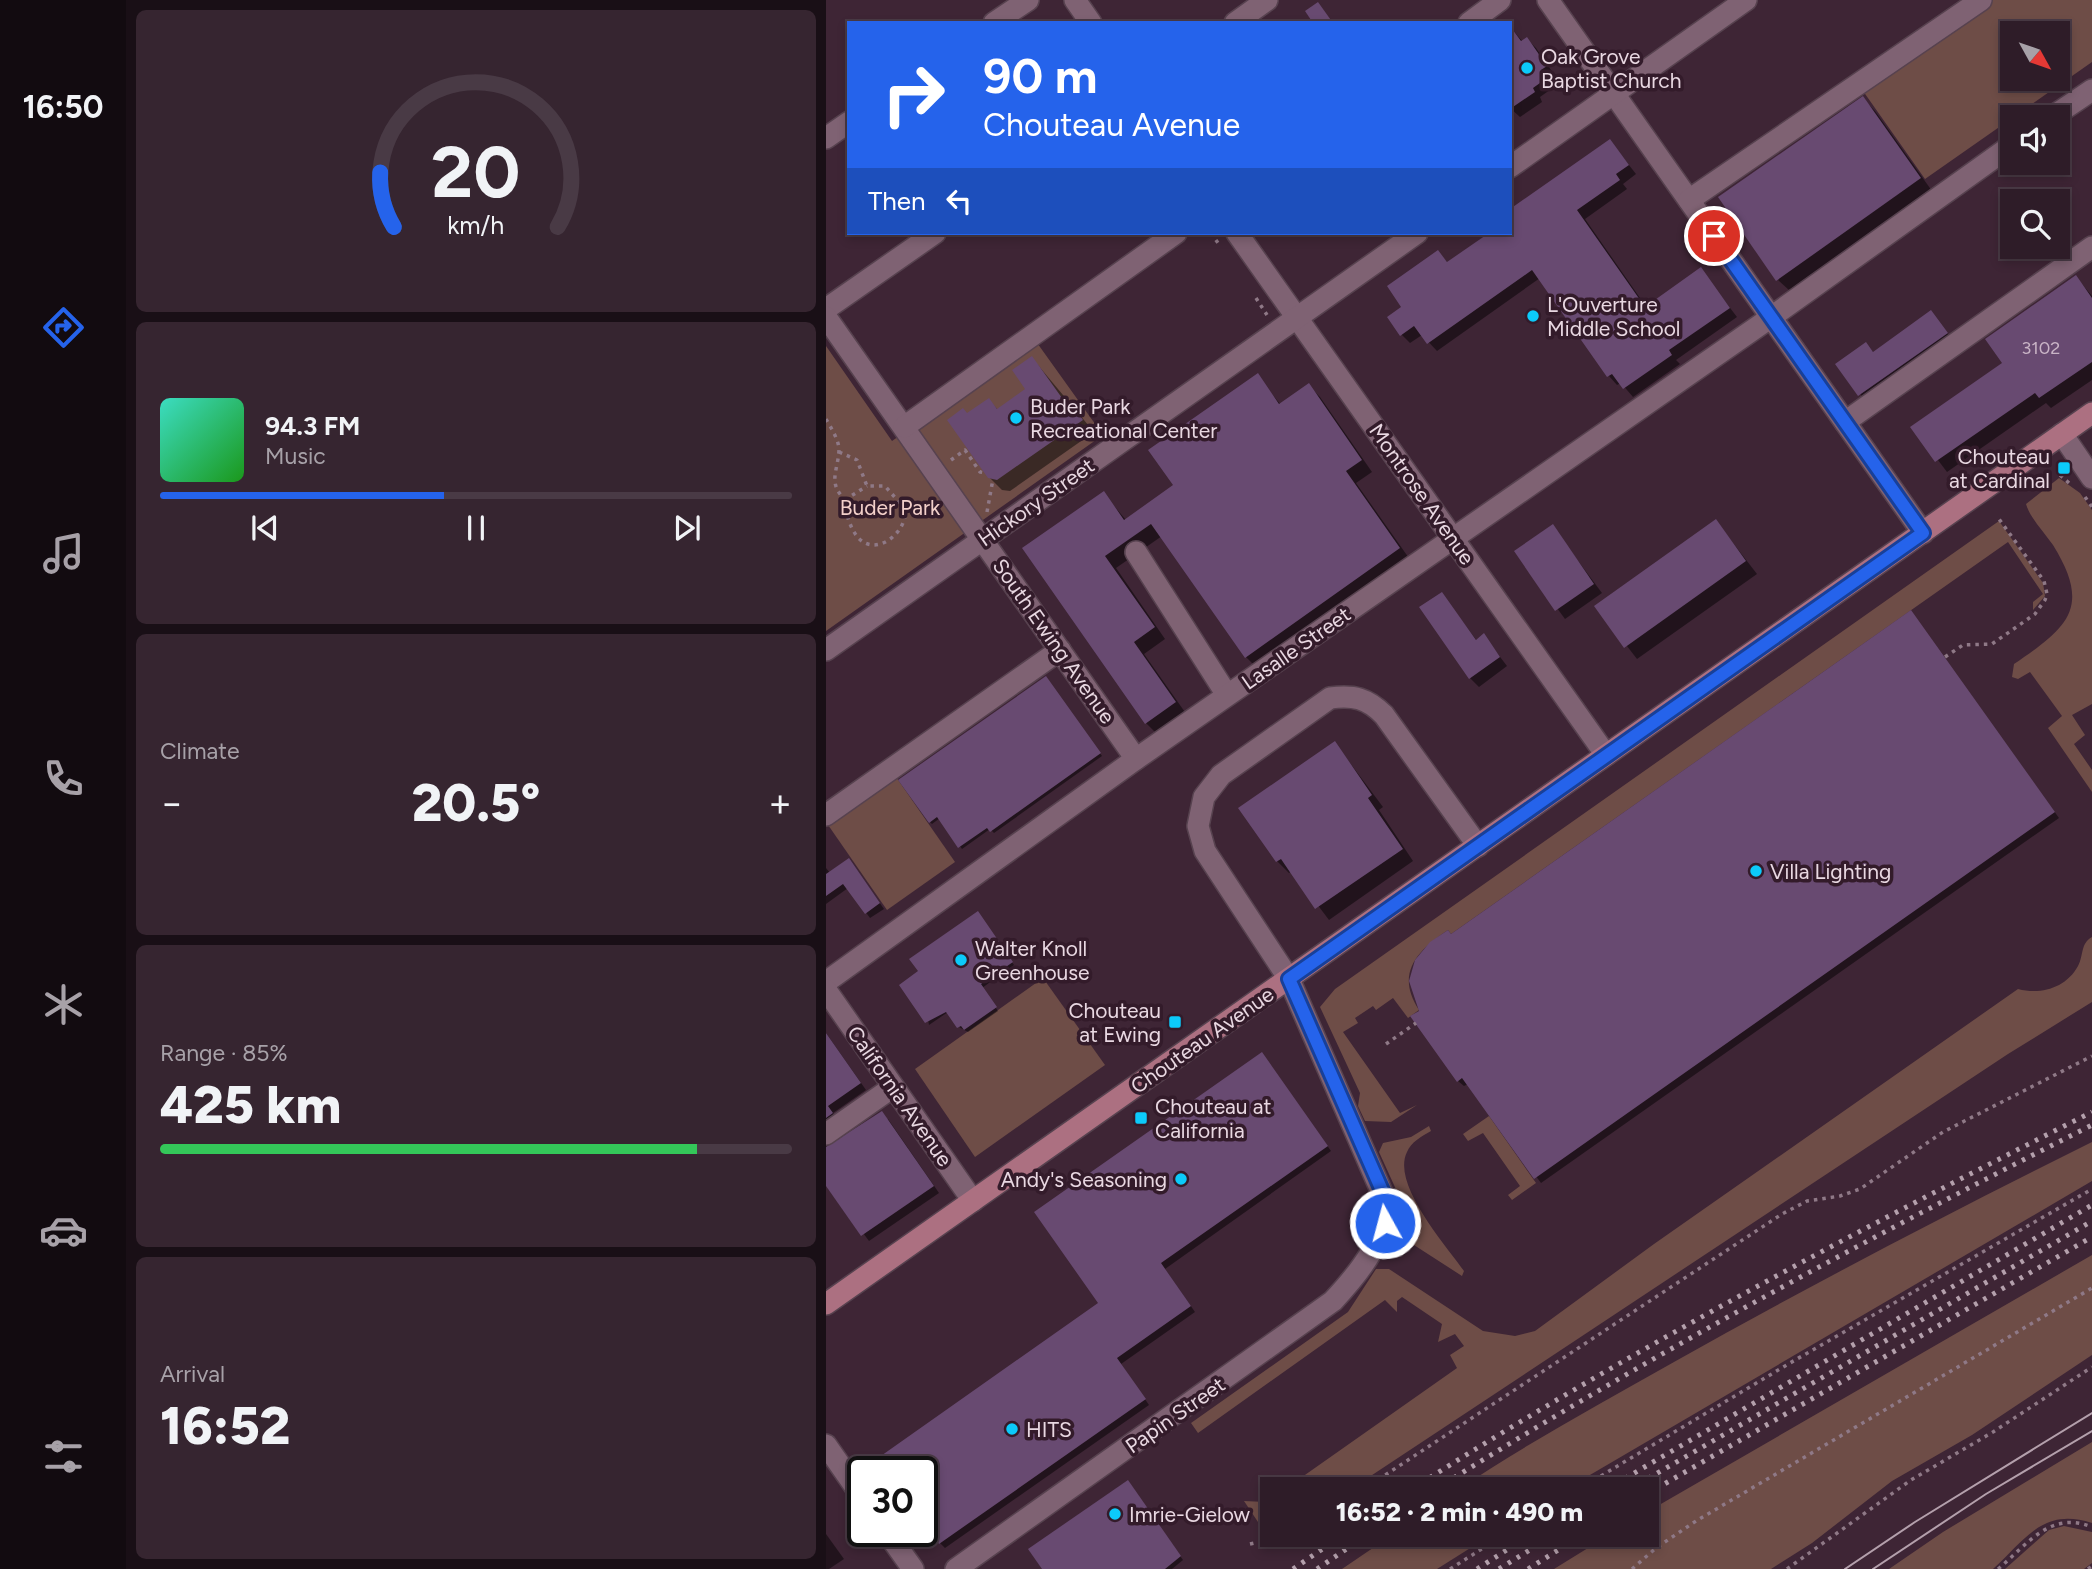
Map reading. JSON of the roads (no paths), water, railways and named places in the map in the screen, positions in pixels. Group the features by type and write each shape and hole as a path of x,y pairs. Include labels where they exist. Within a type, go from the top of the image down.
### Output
{"main road":[{"name":"Chouteau Avenue","path":"826,1304 2092,413"}],"street":[{"path":"997,21 1028,0"},
{"path":"1075,0 1090,21"},
{"path":"1238,21 1267,0"},
{"path":"1472,21 1500,0"},
{"path":"1548,0 1923,533"},
{"path":"1512,166 1746,0"},
{"path":"1689,200 1981,0"},
{"path":"2070,105 2092,90"},
{"path":"826,138 847,123"},
{"name":"Lasalle Street","path":"826,982 1227,695 1770,318 2000,154"},
{"path":"826,309 932,235"},
{"path":"904,427 1172,235"},
{"name":"Montrose Avenue","path":"1238,235 1606,755"},
{"name":"Hickory Street","path":"826,650 1297,318 1403,237"},
{"path":"1844,422 2092,247"},
{"name":"South Ewing Avenue","path":"826,317 1136,760"},
{"path":"2062,434 2092,478"},
{"path":"1136,552 1227,695"},
{"path":"826,816 1060,650"},
{"path":"1289,979 1205,851 1198,826 1205,797 1221,775 1330,698 1350,695 1371,701 1384,715 1478,846"},
{"name":"Papin Street","path":"956,1569 1318,1312 1347,1286 1375,1242 1385,1223 1384,1195 1289,979"},
{"name":"California Avenue","path":"826,990 973,1201"},
{"path":"826,1134 893,1087"},
{"path":"826,1445 847,1475"},
{"path":"897,1547 913,1569"}],"tram line":[{"path":"1845,1569 1915,1522 2092,1413"},
{"path":"1873,1569 1986,1494 2092,1431"}],"railway":[{"path":"1431,1477 1578,1387 1747,1292 2092,1112"},
{"path":"1456,1477 1678,1345 1925,1211 2092,1125"},
{"path":"1627,1477 2092,1205"},
{"path":"1651,1477 2092,1221"},
{"path":"1659,1487 2092,1237"},
{"path":"1293,1569 1325,1547"},
{"path":"1317,1569 1349,1547"},
{"path":"1477,1569 1511,1547"},
{"path":"1499,1569 1535,1547"},
{"path":"1528,1569 1563,1547"}],"place":[{"name":"Oak Grove Baptist Church","path":"1527,68"},
{"name":"L'Ouverture Middle School","path":"1533,316"},
{"name":"Buder Park Recreational Center","path":"1016,418"},
{"name":"Chouteau at Cardinal","path":"2064,468"},
{"name":"Villa Lighting","path":"1756,871"},
{"name":"Walter Knoll Greenhouse","path":"961,960"},
{"name":"Chouteau at Ewing","path":"1175,1022"},
{"name":"Chouteau at California","path":"1141,1118"},
{"name":"Andy's Seasoning","path":"1181,1179"},
{"name":"HITS","path":"1012,1429"},
{"name":"Imrie-Gielow","path":"1115,1514"}],"park label":[{"name":"Buder Park","path":"890,507"}]}
